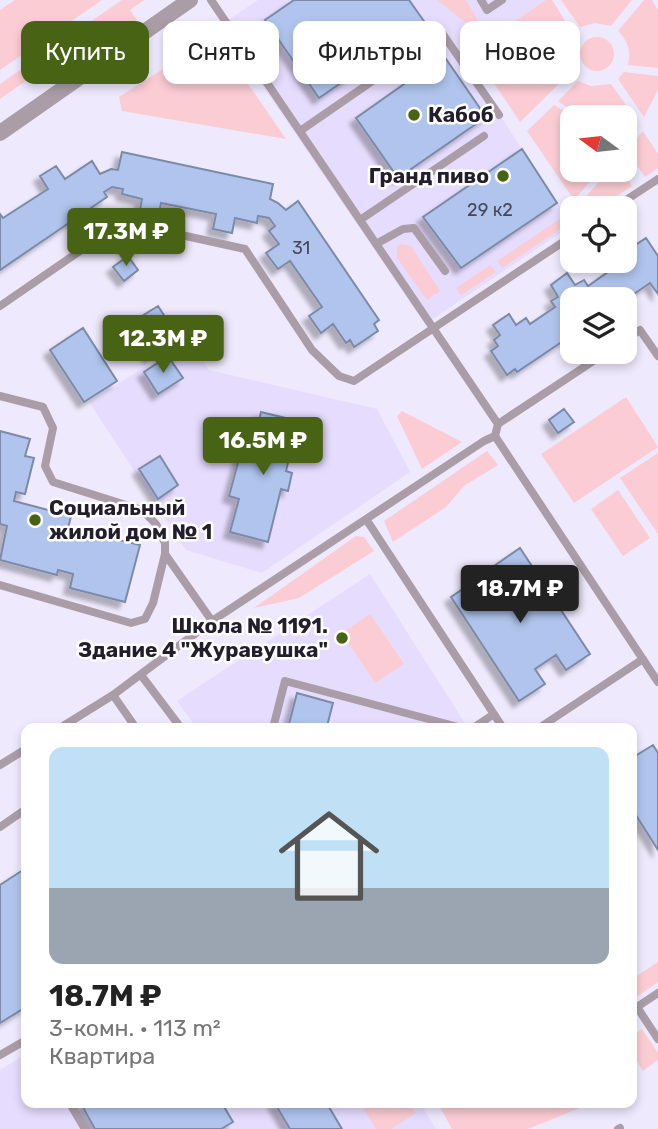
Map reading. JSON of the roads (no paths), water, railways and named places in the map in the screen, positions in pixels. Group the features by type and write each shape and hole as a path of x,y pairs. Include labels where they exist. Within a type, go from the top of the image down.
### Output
{"street":[{"path":"0,133 190,0"}],"lane":[{"path":"211,0 498,424"},
{"path":"481,0 487,9 502,0"},
{"path":"300,131 442,33 499,115"},
{"path":"360,220 484,136"},
{"path":"632,196 658,179"},
{"path":"0,306 122,222 245,249 312,350 339,376 355,381 560,244"},
{"path":"376,244 403,229 414,229 445,271"},
{"path":"637,332 640,330 658,356"},
{"path":"68,723 113,695 212,621 495,436 498,424 589,364"},
{"path":"0,396 43,407 53,428 45,466 53,482 142,509 156,524 165,542 165,554 153,603 145,619 131,623 0,585"},
{"path":"495,436 658,682"},
{"path":"366,519 500,723"},
{"path":"165,554 212,621"},
{"path":"547,723 643,659"},
{"path":"141,675 177,723"},
{"path":"274,723 285,681 443,723"},
{"path":"113,695 133,723"},
{"path":"480,723 494,714"},
{"path":"0,765 21,752"},
{"path":"0,827 21,812"},
{"path":"658,993 637,1007 658,1039"},
{"path":"0,1055 21,1043"},
{"path":"73,1108 85,1129"}],"place":[{"name":"Кабоб","path":"414,115"},
{"name":"Гранд пиво","path":"503,176"},
{"name":"Социальный жилой дом № 1","path":"35,520"},
{"name":"Школа № 1191. Здание 4 \"Журавушка\"","path":"342,638"}]}
